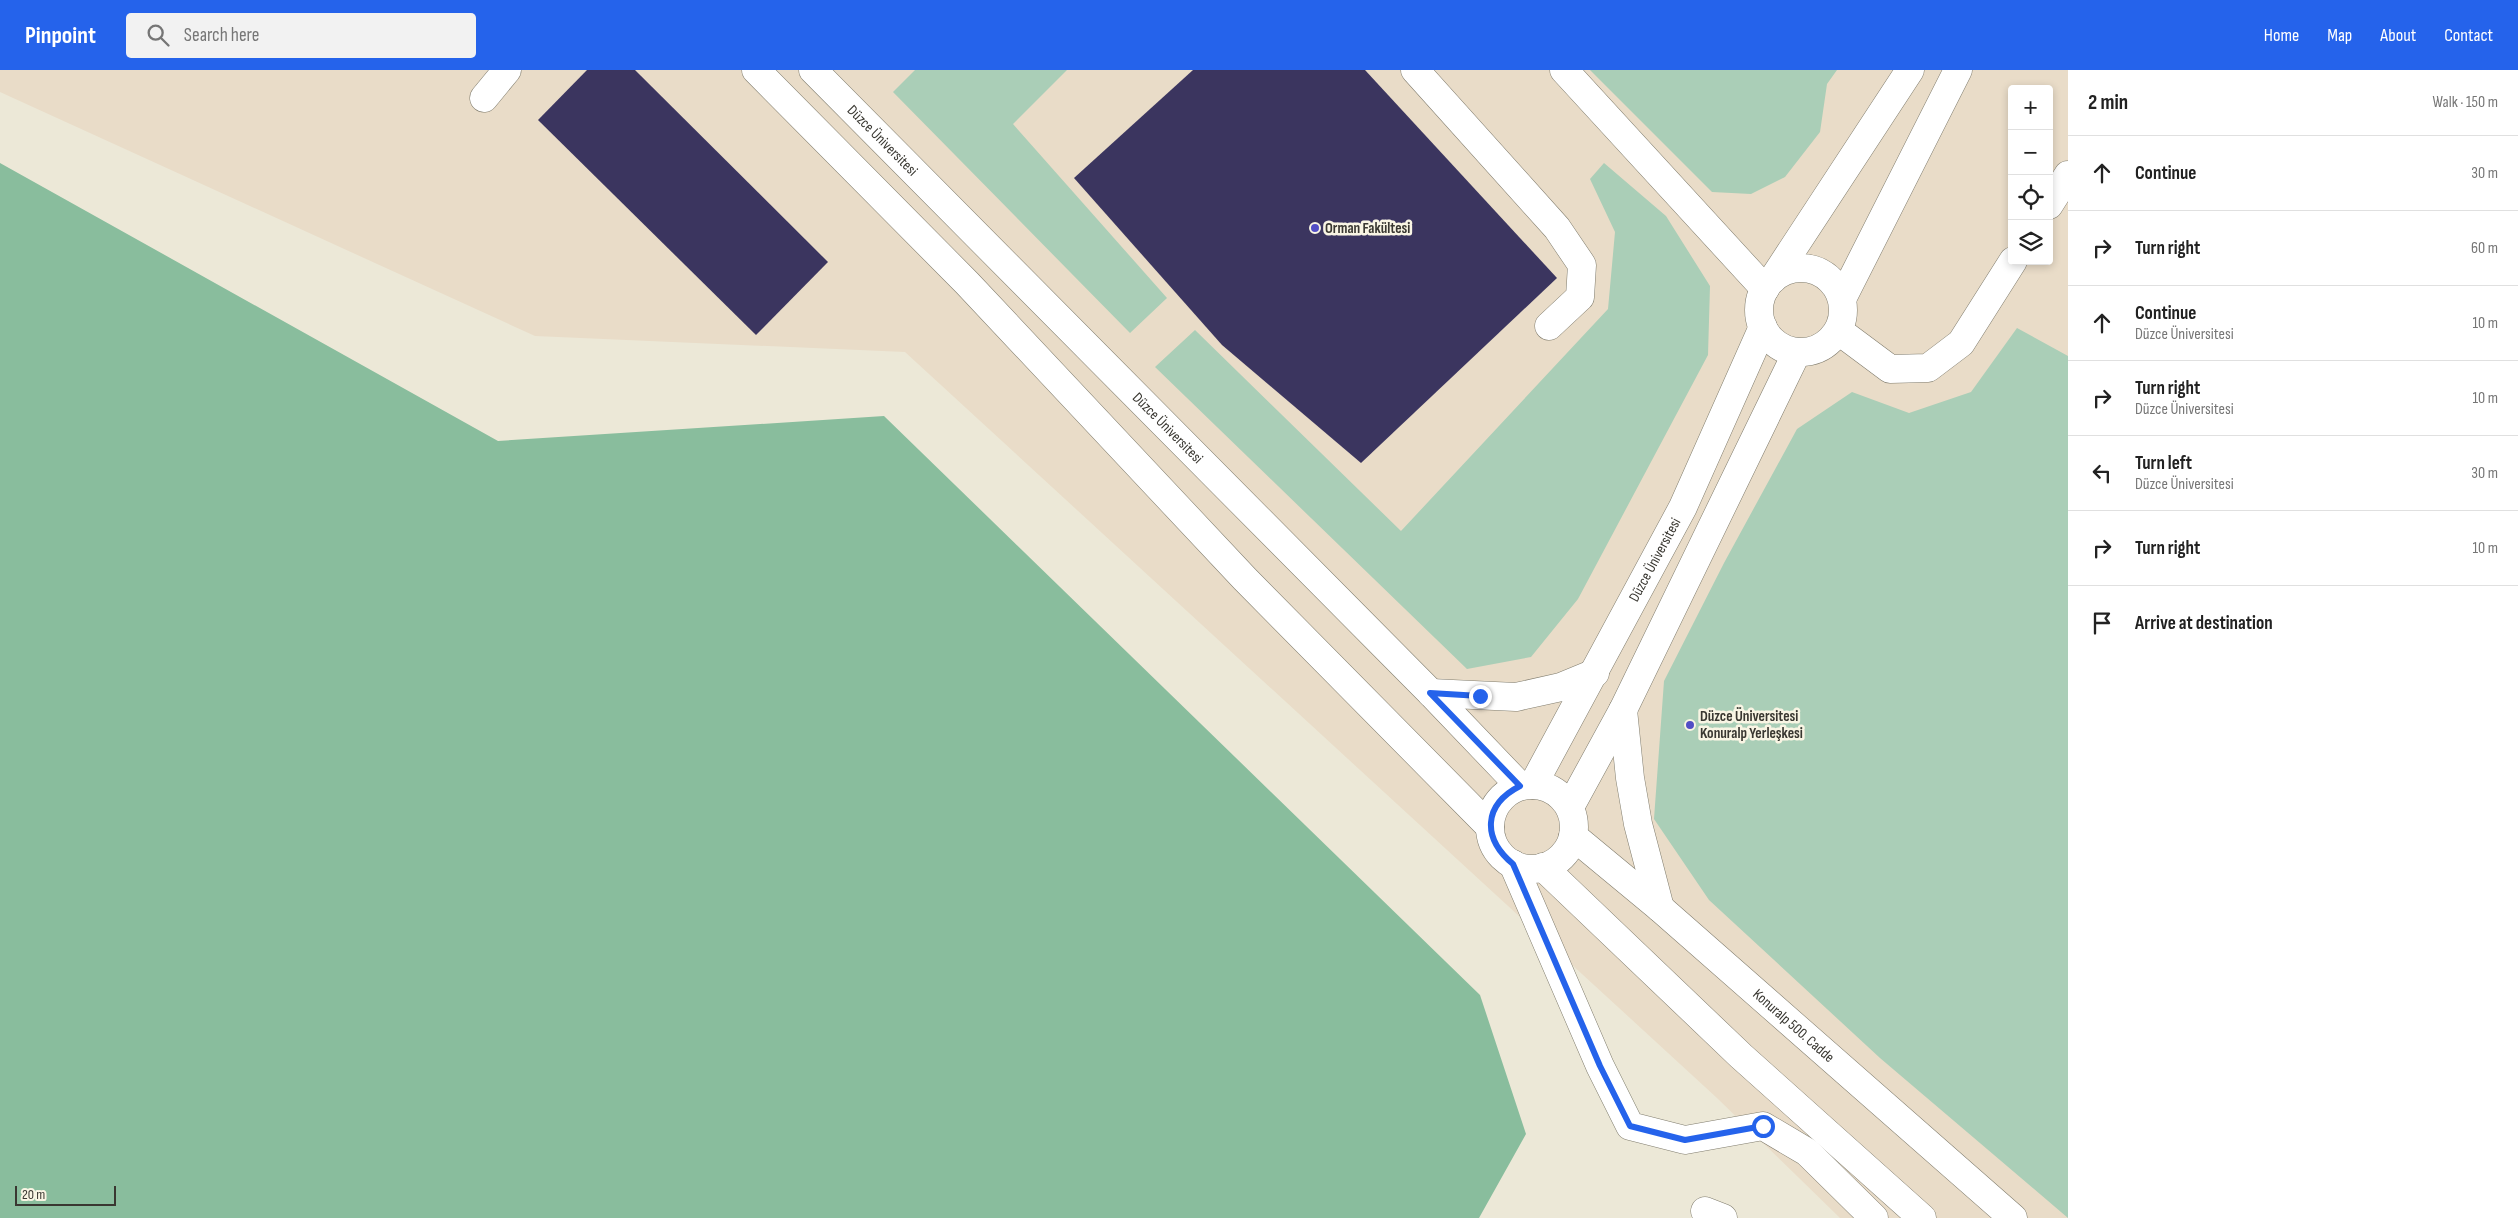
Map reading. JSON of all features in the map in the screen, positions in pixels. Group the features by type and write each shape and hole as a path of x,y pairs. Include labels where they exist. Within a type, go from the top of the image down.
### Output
{"street":[{"path":"484,98 507,70"},
{"path":"756,70 967,283 1245,579 1490,827 1493,842 1501,854 1513,864 1527,868 1543,867 1557,861 1567,850 1573,836 1574,826 1570,807 1623,710 1797,352"},
{"path":"1415,70 1557,228 1582,265 1580,297 1549,326"},
{"path":"1564,70 1769,284"},
{"path":"1769,284 1795,268 1807,268 1819,272 1837,288 1842,299 1844,310 1838,331 1821,348 1797,352 1783,348 1771,340 1763,328 1759,315 1769,284 1910,70"},
{"path":"1842,299 1958,70"},
{"path":"799,113 827,74"},
{"name":"Düzce Üniversitesi","path":"827,74 1430,693 1527,786"},
{"path":"2053,199 2068,175"},
{"path":"1838,331 1890,369 1928,368 1961,343 2010,265"},
{"name":"Düzce Üniversitesi","path":"1527,786 1595,673 1683,507 1763,328"},
{"path":"1430,693 1516,697 1561,687 1595,673"},
{"path":"1623,710 1633,796 1660,908"},
{"name":"Düzce Üniversitesi","path":"1490,827 1492,814 1498,802 1508,792 1527,786 1548,788 1560,796 1570,807"},
{"name":"Konuralp 500. Cadde","path":"1573,836 1660,908 2013,1218"},
{"path":"1513,864 1590,1042 1630,1126 1685,1140 1763,1126 1807,1152 1874,1218"},
{"path":"1543,867 1741,1056 1912,1209"}],"shaded area":[{"name":"Düzce Üniversitesi Konuralp Yerleşkesi","path":"0,70 2068,70 2068,1218 1840,1218 1717,1098 905,352 535,336 0,92"}],"green space":[{"path":"915,70 1067,70 1013,124 1167,298 1130,333 893,92"},
{"path":"1590,70 1837,70 1827,84 1820,132 1785,177 1751,194 1712,192"},
{"path":"0,163 498,441 884,416 1480,995 1526,1134 1479,1218 0,1218"},
{"path":"1604,163 1666,216 1710,286 1708,355 1578,599 1531,657 1467,669 1155,367 1195,330 1401,531 1608,309 1615,232 1590,179"},
{"path":"2017,328 2068,356 2068,1218 1880,1058 1709,900 1654,819 1664,681 1724,563 1797,429 1852,392 1909,413 1971,392"}],"building":[{"path":"587,70 635,70 828,262 756,335 538,120"},
{"name":"Orman Fakültesi","path":"1193,70 1365,70 1557,278 1361,463 1222,345 1074,178"}],"place":[{"name":"Orman Fakültesi","path":"1315,228"},
{"name":"Düzce Üniversitesi Konuralp Yerleşkesi","path":"1690,725"}],"route":[{"path":"1480,696 1430,693 1520,786 1508,792 1498,802 1492,814 1490,827 1493,842 1501,854 1513,864 1600,1066 1630,1126 1685,1140 1763,1126"}]}
